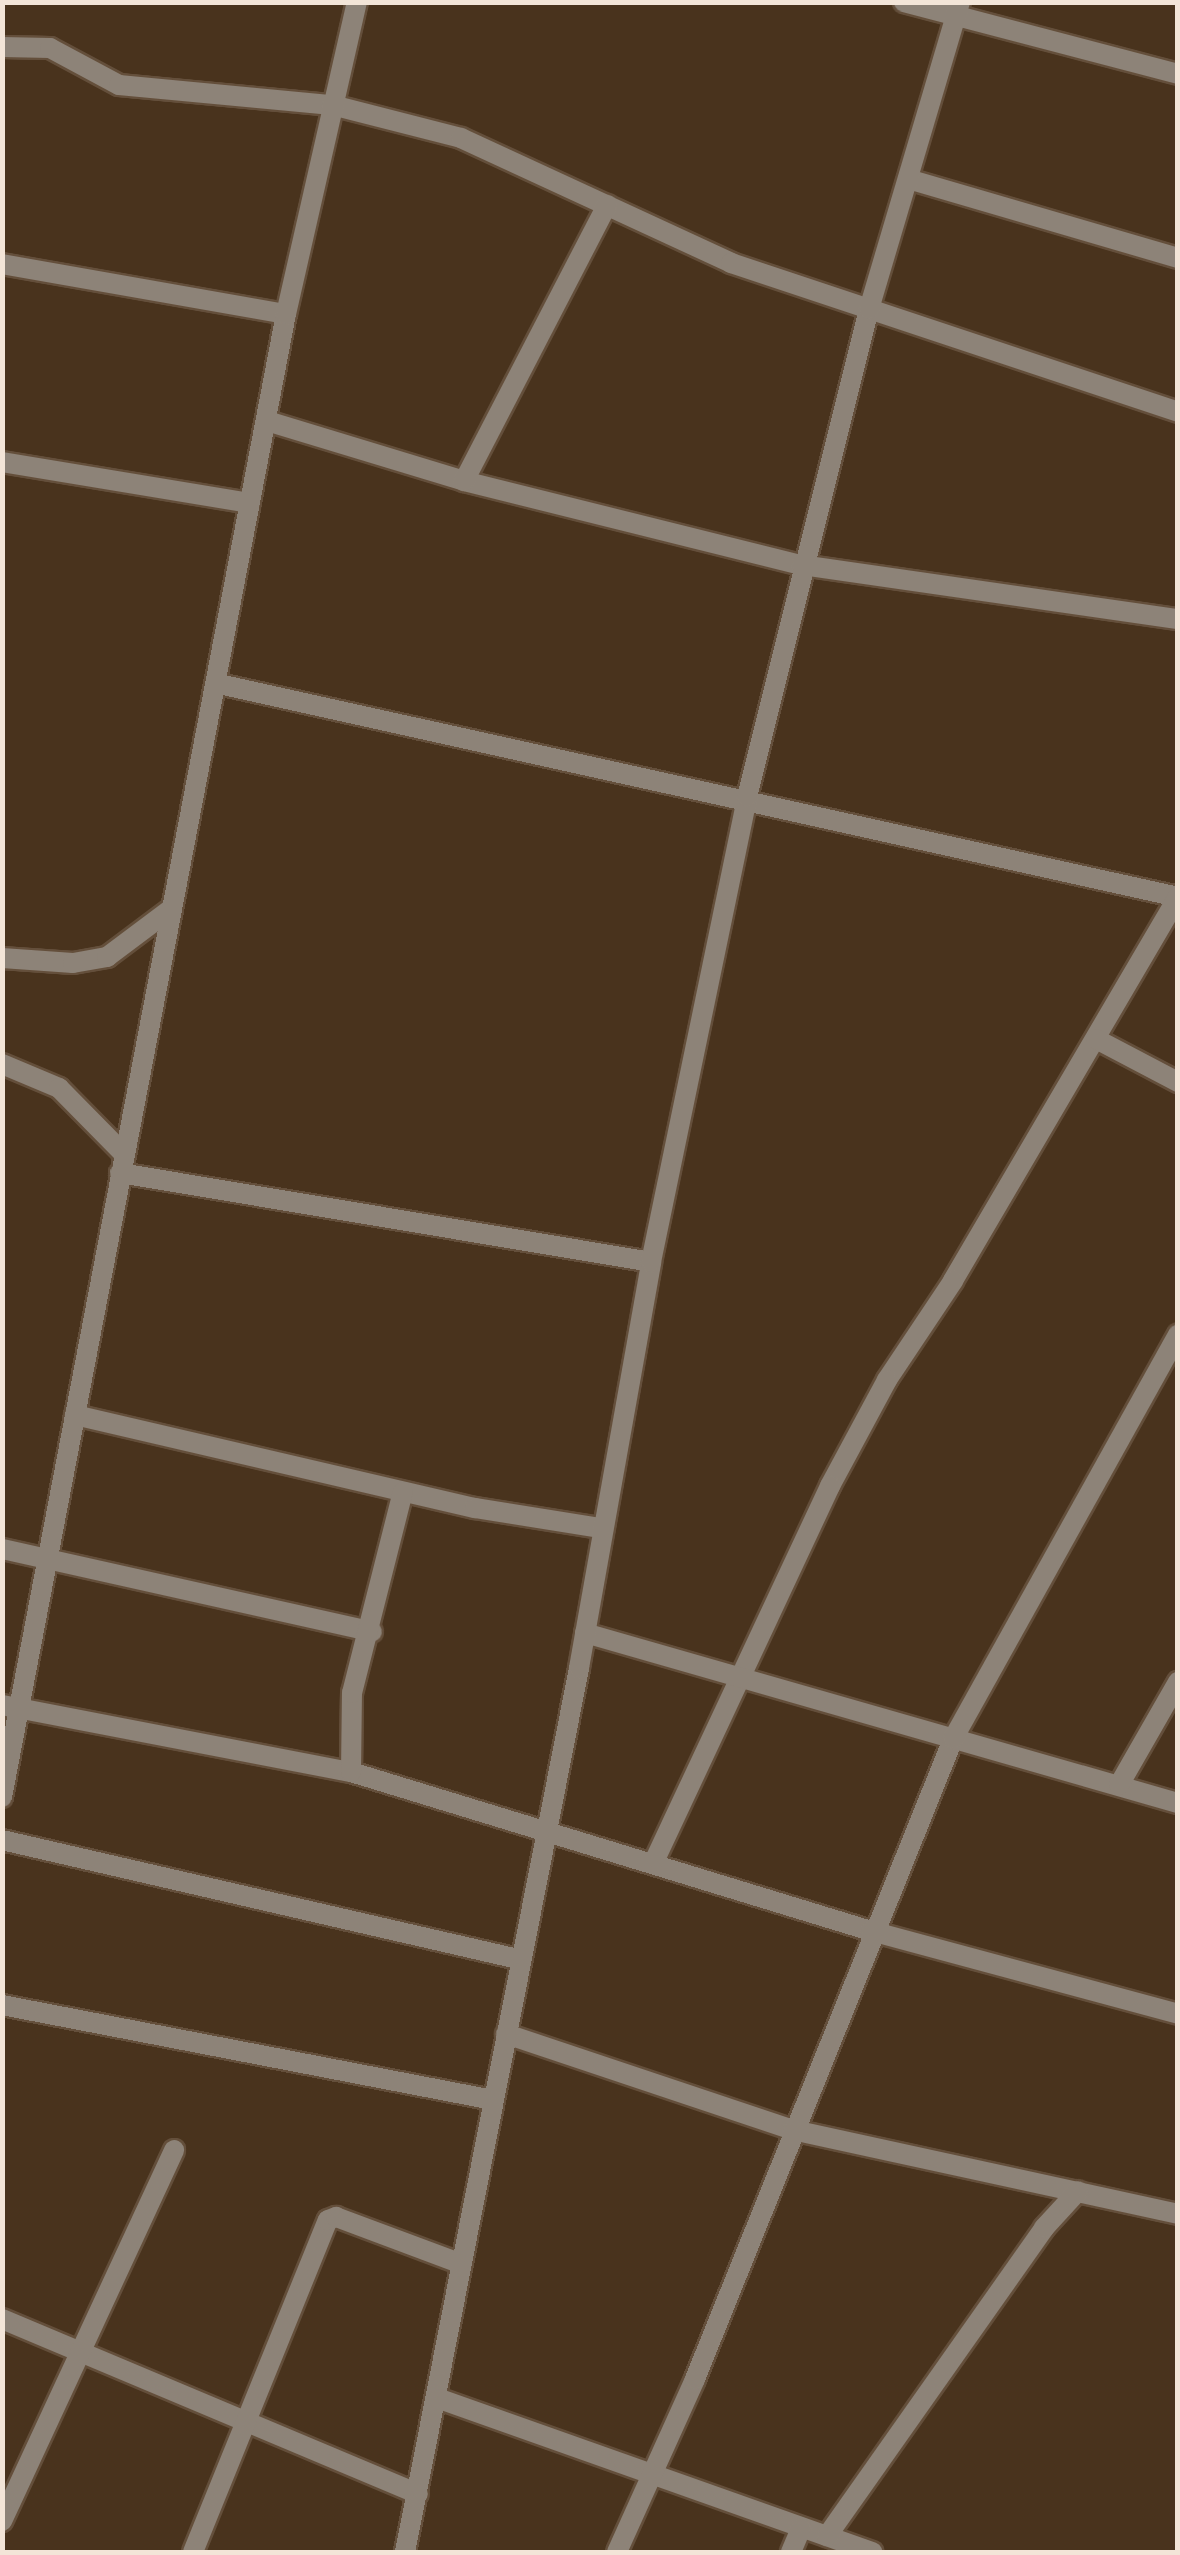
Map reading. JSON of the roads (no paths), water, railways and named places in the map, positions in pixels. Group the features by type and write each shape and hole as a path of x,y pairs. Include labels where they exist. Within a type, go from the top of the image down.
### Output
{"street":[{"path":"2,1798 12,1707 48,1557 171,910 219,684 286,314 357,2"},
{"path":"904,2 958,9 1178,74"},
{"path":"405,2552 585,1633 600,1528 651,1262 747,797 869,309 958,9"},
{"path":"2,47 50,48 119,85 332,105 476,144 732,263 1178,412"},
{"path":"908,179 1178,258"},
{"path":"464,482 607,205"},
{"path":"2,264 286,314"},
{"path":"267,421 464,482 802,565 1178,619"},
{"path":"2,462 250,502"},
{"path":"219,684 747,797 1178,896 954,1281 887,1380 655,1860"},
{"path":"2,958 72,963 107,957 171,910"},
{"path":"1096,1039 1178,1082"},
{"path":"2,1064 59,1088 122,1164 651,1262"},
{"path":"618,2552 654,2473 870,1931 953,1739 1171,1358 1178,1334"},
{"path":"75,1414 403,1492 600,1528"},
{"path":"352,1772 352,1693 372,1632 403,1492"},
{"path":"2,1549 372,1632"},
{"path":"585,1633 744,1674 1178,1803"},
{"path":"1120,1785 1178,1682"},
{"path":"12,1707 352,1772 655,1860 870,1931 1178,2014"},
{"path":"2,1840 518,1960"},
{"path":"2,2005 493,2100"},
{"path":"506,2034 793,2130 1178,2214"},
{"path":"2,2521 76,2354 174,2150"},
{"path":"827,2536 1044,2228 1078,2192"},
{"path":"193,2552 248,2427 328,2220 336,2217 462,2264"},
{"path":"2,2319 248,2427 418,2494"},
{"path":"437,2398 873,2552"},
{"path":"791,2552 802,2528"}]}
